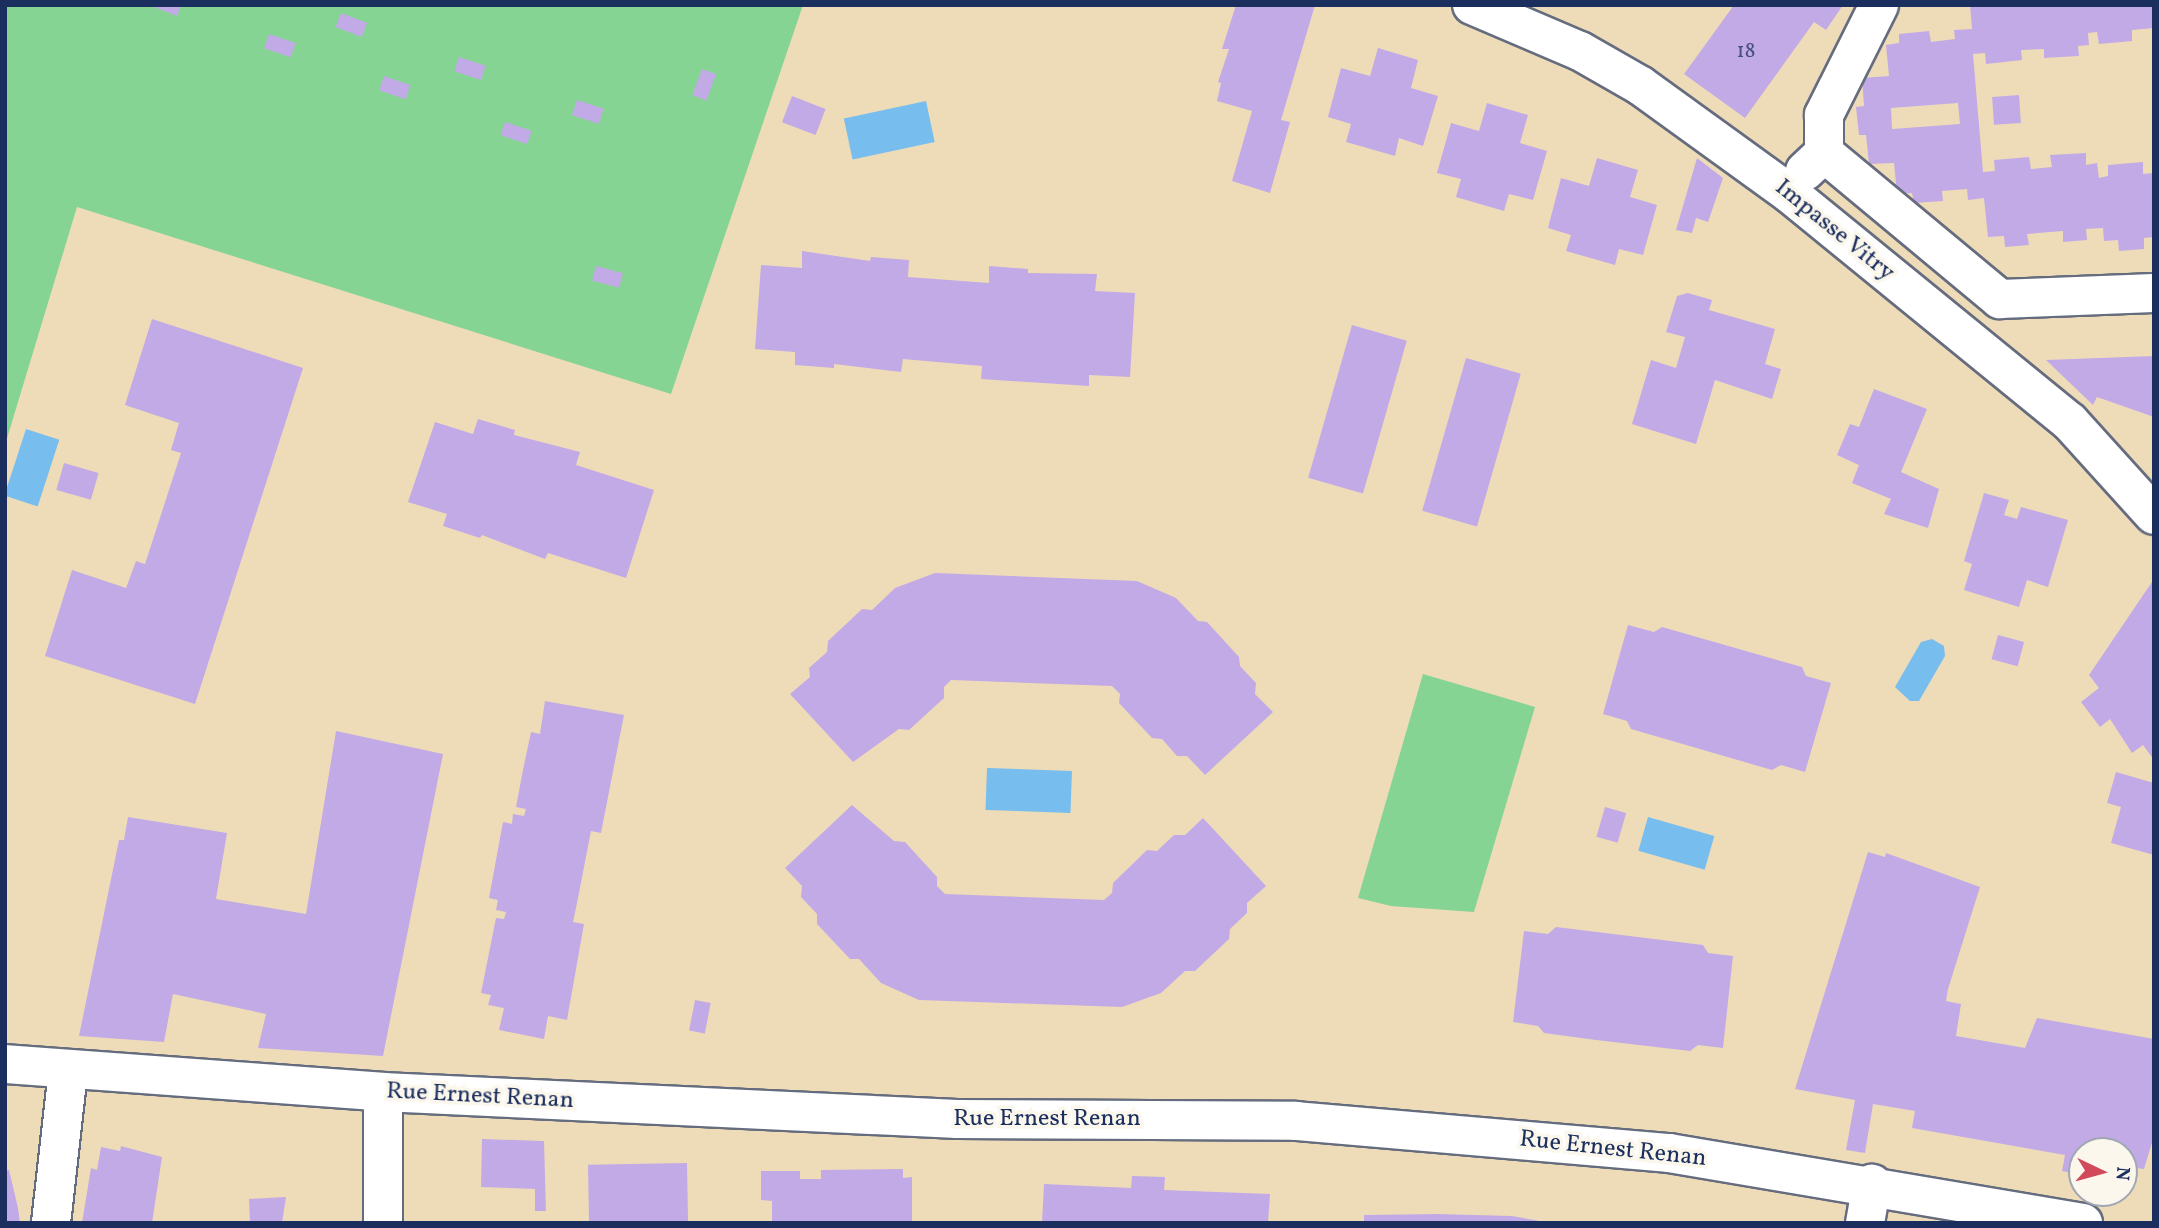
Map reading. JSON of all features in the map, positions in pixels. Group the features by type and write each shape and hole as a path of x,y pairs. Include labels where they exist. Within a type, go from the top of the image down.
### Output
{"street":[{"name":"Impasse Vitry","path":"1472,5 1580,51 1641,86 1789,192 2070,422 2154,515"},
{"path":"1789,192 1824,153 1824,115 1879,5"},
{"path":"1824,153 2000,299 2154,293"},
{"name":"Rue Ernest Renan","path":"5,1064 68,1072 383,1092 957,1119 1296,1121 1669,1153 1872,1184 2083,1223"},
{"path":"51,1223 68,1072"},
{"path":"383,1092 383,1223"},
{"path":"1865,1223 1872,1184"}],"green space":[{"path":"5,5 803,5 671,394 77,207 5,445"},
{"path":"1423,674 1535,707 1474,912 1391,906 1358,898"}],"water":[{"path":"926,101 935,142 853,160 844,118"},
{"path":"26,429 59,440 38,506 5,496"},
{"path":"1932,639 1944,646 1945,656 1919,701 1910,701 1895,687 1921,642"},
{"path":"987,768 1072,771 1070,813 986,810"},
{"path":"1648,817 1714,836 1705,870 1638,851"}],"building":[{"path":"149,5 181,5 177,16"},
{"path":"1236,5 1315,5 1281,120 1290,122 1270,193 1232,181 1252,111 1217,101 1221,83 1218,82 1229,49 1222,49"},
{"path":"1734,5 1843,5 1826,30 1814,22 1745,118 1684,74"},
{"path":"1970,5 2154,5 2154,28 2132,30 2132,41 2099,44 2097,32 2088,33 2089,45 2078,46 2079,56 2044,58 2044,49 2021,50 2022,60 1986,64 1985,53 1973,54 1983,172 1995,171 1994,160 2029,157 2031,169 2052,167 2050,155 2086,153 2086,165 2097,163 2099,178 2108,176 2108,165 2143,162 2143,174 2154,173 2154,237 2144,238 2144,249 2119,251 2118,240 2104,241 2103,228 2086,229 2087,240 2063,242 2063,231 2027,234 2029,245 2005,247 2004,236 1988,237 1984,198 1968,200 1967,189 1942,191 1943,201 1914,203 1912,193 1897,194 1894,163 1869,164 1866,135 1859,135 1856,107 1864,106 1862,78 1889,76 1886,45 1899,43 1899,34 1929,31 1931,42 1955,39 1954,30 1972,29","holes":["1958,103 1960,124 1892,129 1891,108"]},
{"path":"341,13 367,23 362,37 336,27"},
{"path":"269,34 295,43 291,57 264,48"},
{"path":"1378,48 1418,60 1411,88 1438,96 1423,146 1399,138 1395,156 1346,142 1351,124 1328,117 1341,68 1370,76"},
{"path":"459,57 486,66 481,80 454,71"},
{"path":"702,69 716,74 707,100 692,95"},
{"path":"384,76 410,85 406,99 379,90"},
{"path":"2019,95 2021,123 1994,125 1992,97"},
{"path":"792,96 826,109 816,135 782,122"},
{"path":"577,100 604,109 599,124 572,115"},
{"path":"1487,103 1528,115 1520,143 1547,151 1533,200 1509,194 1504,211 1456,197 1461,179 1437,173 1451,123 1479,131"},
{"path":"505,122 532,131 527,144 501,135"},
{"path":"1597,158 1638,170 1630,197 1657,205 1643,255 1619,249 1615,265 1566,251 1571,235 1548,228 1561,178 1589,186"},
{"path":"1697,158 1723,178 1708,222 1696,218 1692,233 1676,230"},
{"path":"802,251 870,261 871,257 909,260 908,277 989,283 989,266 1028,269 1028,273 1097,274 1095,291 1135,293 1130,377 1089,375 1089,386 981,379 982,366 903,359 901,372 834,364 834,368 795,365 795,352 755,349 761,265 802,268"},
{"path":"596,266 623,273 619,288 592,280"},
{"path":"1688,293 1712,300 1709,310 1775,329 1765,364 1781,369 1772,399 1715,380 1696,444 1632,424 1651,360 1676,368 1685,337 1666,332 1677,296"},
{"path":"152,319 303,368 195,704 45,656 72,570 126,588 136,561 145,564 181,453 171,450 179,423 125,405"},
{"path":"1352,325 1407,341 1363,494 1308,478"},
{"path":"2154,356 2154,417 2097,397 2093,405 2046,360"},
{"path":"1466,358 1521,374 1477,527 1422,511"},
{"path":"1874,389 1927,409 1901,472 1939,489 1928,528 1884,514 1891,499 1852,483 1859,465 1837,455 1850,424 1859,427"},
{"path":"478,419 515,430 514,435 580,452 576,465 654,490 626,578 548,553 545,559 482,535 480,538 443,526 447,514 408,502 435,422 473,434"},
{"path":"64,463 99,473 91,500 56,490"},
{"path":"1984,493 2009,500 2004,515 2017,519 2021,507 2068,520 2048,587 2027,580 2019,607 1964,590 1972,564 1964,561"},
{"path":"935,573 1137,581 1176,598 1198,621 1207,622 1239,657 1240,666 1256,683 1255,694 1273,712 1205,775 1187,756 1177,756 1162,739 1152,738 1119,703 1120,694 1112,686 951,680 944,687 944,698 909,730 899,729 853,762 790,694 810,677 809,668 827,652 828,641 862,609 872,610 895,588"},
{"path":"2154,579 2154,760 2143,745 2132,753 2110,719 2100,727 2081,702 2099,688 2089,675"},
{"path":"1628,625 1654,632 1662,627 1802,667 1806,676 1831,683 1805,772 1781,765 1772,770 1631,729 1627,721 1603,714"},
{"path":"1998,635 2024,642 2018,666 1992,659"},
{"path":"545,701 624,715 601,833 591,831 573,922 584,924 567,1020 548,1016 544,1039 499,1030 504,1008 488,1005 491,995 481,993 496,918 504,919 506,912 496,910 498,900 489,898 503,822 512,824 513,814 524,816 526,809 516,807 531,732 540,734"},
{"path":"336,731 443,754 383,1056 258,1048 266,1014 173,994 164,1042 79,1036 119,840 124,840 128,817 227,833 216,899 306,914"},
{"path":"2116,772 2154,783 2154,855 2111,843 2121,807 2107,803"},
{"path":"852,805 894,841 905,842 937,877 937,886 945,894 1104,900 1112,893 1113,883 1147,850 1157,851 1174,835 1185,835 1203,818 1266,886 1247,903 1247,913 1230,929 1229,939 1195,971 1185,971 1161,993 1122,1007 919,1000 881,983 859,959 850,959 817,924 817,914 801,897 802,886 785,868"},
{"path":"1605,807 1626,813 1618,843 1596,837"},
{"path":"1868,852 1885,857 1886,853 1980,887 1946,1001 1961,1004 1956,1036 2025,1048 2037,1018 2154,1039 2154,1136 2144,1169 2138,1168 2138,1137 2068,1137 2068,1172 2062,1171 2065,1155 1912,1128 1915,1111 1873,1104 1865,1153 1846,1150 1855,1100 1795,1089"},
{"path":"1556,927 1703,945 1708,953 1733,956 1723,1048 1698,1045 1690,1051 1596,1040 1544,1033 1538,1026 1513,1022 1524,931 1548,934"},
{"path":"695,1000 711,1003 705,1033 689,1030"},
{"path":"482,1139 544,1141 546,1211 535,1211 535,1189 481,1187"},
{"path":"121,1146 162,1157 152,1223 82,1223 91,1168 97,1170 101,1147 120,1151"},
{"path":"687,1163 688,1223 589,1223 588,1165"},
{"path":"903,1169 903,1178 912,1177 912,1223 772,1223 772,1201 761,1200 761,1171 800,1171 800,1179 821,1179 821,1170"},
{"path":"9,1170 20,1223 5,1223 5,1171"},
{"path":"1132,1176 1165,1177 1164,1190 1270,1194 1268,1223 1042,1223 1044,1184 1131,1188"},
{"path":"286,1197 282,1223 250,1223 249,1199"},
{"path":"1364,1215 1512,1216 1551,1223 1364,1223"}]}
